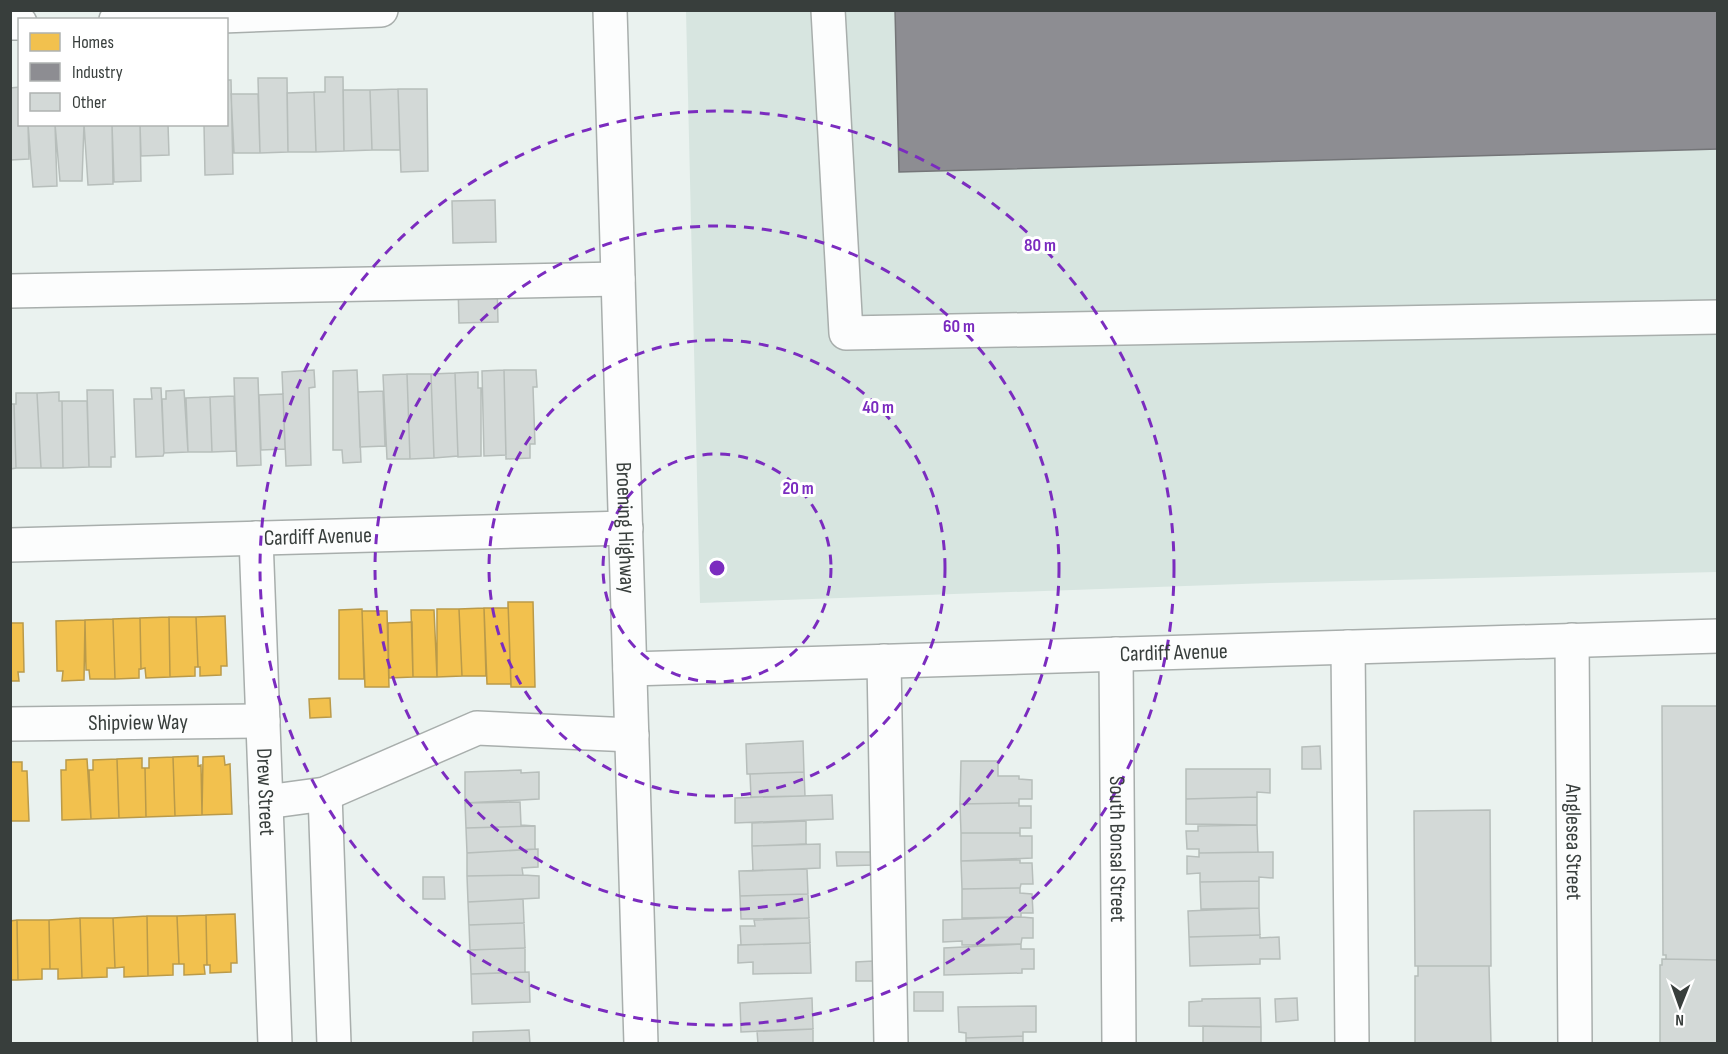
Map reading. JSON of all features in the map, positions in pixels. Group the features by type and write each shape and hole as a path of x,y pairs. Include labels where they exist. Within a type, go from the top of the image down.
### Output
{"street":[{"path":"169,18 381,10"},
{"name":"Broening Highway","path":"610,10 641,1044"},
{"path":"828,10 846,333 1718,317"},
{"path":"10,291 618,279"},
{"name":"Cardiff Avenue","path":"10,545 626,528"},
{"name":"Drew Street","path":"256,538 275,1044"},
{"name":"Cardiff Avenue","path":"630,669 1718,636"},
{"name":"Anglesea Street","path":"1572,640 1575,1044"},
{"path":"1348,647 1352,1044"},
{"name":"South Bonsal Street","path":"1116,654 1119,1044"},
{"path":"884,661 891,1044"},
{"name":"Shipview Way","path":"10,724 263,720"},
{"path":"266,802 324,795 477,728 632,735"},
{"path":"324,795 334,1044"}],"shaded area":[{"path":"686,11 1717,11 1717,572 1270,583 700,603"}],"building: Homes":[{"path":"508,602 533,602 535,687 511,687"},
{"path":"508,602 511,684 487,684 484,608 508,608"},
{"path":"484,608 486,676 462,676 459,609"},
{"path":"362,609 364,679 339,679 339,610"},
{"path":"437,609 459,609 462,676 437,677"},
{"path":"411,610 434,610 437,677 413,677"},
{"path":"362,611 387,611 389,687 365,687"},
{"path":"225,616 227,666 221,666 221,675 200,676 196,617"},
{"path":"169,617 170,677 146,678 145,668 141,669 140,618"},
{"path":"169,617 196,617 198,667 195,667 195,676 170,677"},
{"path":"140,618 141,669 139,669 139,678 115,679 113,619"},
{"path":"113,619 115,679 90,679 89,670 86,670 85,620"},
{"path":"85,620 84,680 62,681 63,671 57,671 56,621"},
{"path":"412,622 413,677 389,678 388,623"},
{"path":"10,623 23,623 24,672 18,672 19,681 10,681"},
{"path":"330,698 331,717 310,718 309,699"},
{"path":"198,756 198,766 201,765 202,815 175,816 173,757"},
{"path":"224,756 225,765 230,764 232,814 202,815 203,757"},
{"path":"173,757 175,816 146,817 145,768 149,768 149,758"},
{"path":"142,758 142,768 145,768 146,817 119,818 117,759"},
{"path":"87,759 91,819 62,820 61,770 66,770 66,760"},
{"path":"117,759 119,818 91,819 89,770 93,770 93,760"},
{"path":"10,762 22,762 22,771 27,771 29,821 10,821"},
{"path":"235,914 237,963 231,963 231,972 210,973 210,965 207,965 206,915"},
{"path":"206,915 207,965 204,965 205,974 184,975 184,964 179,964 177,916"},
{"path":"147,916 148,976 124,977 124,967 115,968 113,918"},
{"path":"147,916 177,916 179,964 173,964 173,975 148,976"},
{"path":"80,918 82,978 58,979 58,969 50,969 49,920"},
{"path":"80,918 113,918 115,968 107,968 107,977 82,978"},
{"path":"17,920 49,920 50,969 42,969 42,979 18,980"},
{"path":"17,920 18,980 10,980 10,921"}],"building: Industry":[{"path":"895,10 1718,10 1718,149 899,172"}],"building: Other":[{"path":"325,77 343,77 344,151 316,152 314,92 325,92"},
{"path":"258,78 287,78 288,152 260,153"},
{"path":"228,80 231,80 233,174 205,175 204,126 228,126"},
{"path":"18,87 18,126 28,126 29,159 10,160 10,88"},
{"path":"398,89 400,150 372,150 370,90"},
{"path":"398,89 427,89 428,171 401,172"},
{"path":"343,90 370,90 372,150 344,151"},
{"path":"314,92 316,152 288,152 287,93"},
{"path":"231,94 258,94 260,153 234,153"},
{"path":"28,126 55,126 57,186 33,187"},
{"path":"55,126 84,126 82,181 60,181"},
{"path":"84,126 112,126 113,184 88,185"},
{"path":"112,126 140,126 141,181 114,182"},
{"path":"140,126 168,126 169,155 141,156"},
{"path":"495,200 496,242 453,243 452,201"},
{"path":"497,283 498,322 459,323 458,285"},
{"path":"314,370 315,387 309,388 311,465 286,466 282,372"},
{"path":"357,370 361,462 343,463 342,450 333,450 333,371"},
{"path":"504,370 536,370 537,387 533,387 535,444 530,444 530,458 506,459"},
{"path":"504,370 506,455 484,456 482,371"},
{"path":"478,372 478,388 481,388 481,456 458,457 455,373"},
{"path":"455,373 458,456 434,458 431,374"},
{"path":"407,374 410,459 387,459 383,375"},
{"path":"407,374 431,374 434,458 410,459"},
{"path":"234,378 258,378 261,465 237,466"},
{"path":"151,388 161,388 164,453 163,456 136,457 134,399 152,399"},
{"path":"87,390 113,390 115,457 111,457 111,467 89,467"},
{"path":"184,390 188,452 164,453 162,399 166,399 166,391"},
{"path":"383,391 385,446 360,447 358,392"},
{"path":"59,392 59,401 62,401 63,468 41,468 37,393"},
{"path":"16,393 37,393 41,468 16,468 14,404 16,404"},
{"path":"283,394 285,449 261,450 259,395"},
{"path":"234,396 236,451 212,452 210,397"},
{"path":"210,397 212,452 188,452 186,398"},
{"path":"10,398 11,404 14,404 16,468 10,469"},
{"path":"62,401 87,401 89,467 63,468"},
{"path":"1662,706 1718,706 1718,960 1666,959 1666,955 1663,955"},
{"path":"803,741 804,772 747,774 746,744"},
{"path":"1320,746 1321,769 1302,769 1302,747"},
{"path":"961,761 998,761 998,776 1019,776 1019,779 1032,780 1032,799 1019,799 1019,803 960,804"},
{"path":"1186,769 1270,769 1270,793 1257,792 1257,797 1186,799"},
{"path":"521,770 521,773 539,772 539,799 465,803 465,772"},
{"path":"804,772 805,796 751,797 750,774"},
{"path":"832,795 833,819 735,823 735,798"},
{"path":"1257,797 1257,825 1186,824 1186,799"},
{"path":"520,802 521,825 535,826 466,828 465,803"},
{"path":"1019,803 1019,806 1031,806 1031,828 1020,828 1020,833 961,833 960,804"},
{"path":"1490,810 1491,966 1415,966 1414,811"},
{"path":"806,821 806,844 752,846 752,823"},
{"path":"1257,825 1258,852 1199,853 1199,849 1187,849 1186,831 1198,831 1198,826"},
{"path":"535,826 535,849 467,853 466,828"},
{"path":"961,833 1020,833 1020,836 1032,836 1032,858 961,861"},
{"path":"820,844 820,868 753,871 752,846"},
{"path":"538,849 538,867 522,868 523,875 467,876 467,853"},
{"path":"836,852 874,852 874,865 837,866"},
{"path":"1273,852 1273,878 1259,877 1259,881 1200,882 1200,873 1187,874 1187,856 1199,857 1199,853"},
{"path":"1020,860 1020,863 1032,863 1033,884 1021,884 1020,888 962,889 961,861"},
{"path":"807,869 808,894 740,896 739,871"},
{"path":"467,876 539,876 539,898 468,902"},
{"path":"423,877 444,877 445,899 423,899"},
{"path":"1259,881 1259,908 1201,909 1200,882"},
{"path":"1020,888 1020,893 1032,894 1033,913 1021,913 1021,917 962,918 962,889"},
{"path":"808,894 809,918 741,919 740,896"},
{"path":"523,899 524,923 469,925 468,902"},
{"path":"1259,908 1260,935 1189,937 1188,911"},
{"path":"809,918 810,943 741,945 740,926 755,926 754,920"},
{"path":"1033,918 1033,938 1022,938 1021,944 962,945 962,941 943,942 943,920"},
{"path":"524,923 525,948 470,950 469,925"},
{"path":"1260,935 1260,938 1279,937 1280,959 1260,959 1260,964 1190,966 1189,937"},
{"path":"810,943 811,973 753,974 753,962 738,963 738,945"},
{"path":"1021,944 1021,949 1034,949 1034,969 1022,969 1022,973 944,975 944,948"},
{"path":"525,948 525,972 471,974 470,950"},
{"path":"1662,959 1718,960 1718,1044 1660,1044 1660,965 1662,965"},
{"path":"873,961 874,981 856,981 856,962"},
{"path":"1418,966 1489,966 1491,1044 1415,1044 1415,976 1418,976"},
{"path":"529,972 530,1002 472,1004 471,974"},
{"path":"914,992 943,992 943,1011 914,1011"},
{"path":"812,998 813,1029 741,1032 740,1003"},
{"path":"1260,998 1261,1027 1189,1026 1189,1002 1202,1001 1202,999"},
{"path":"1297,998 1298,1020 1276,1022 1275,999"},
{"path":"1036,1006 1036,1032 1023,1032 1023,1036 966,1038 966,1033 959,1032 958,1007"},
{"path":"1203,1026 1261,1027 1261,1044 1203,1044"},
{"path":"813,1029 813,1044 758,1044 757,1031"},
{"path":"529,1030 530,1044 473,1044 473,1032"},
{"path":"1023,1036 1023,1044 966,1044 966,1038"}]}
